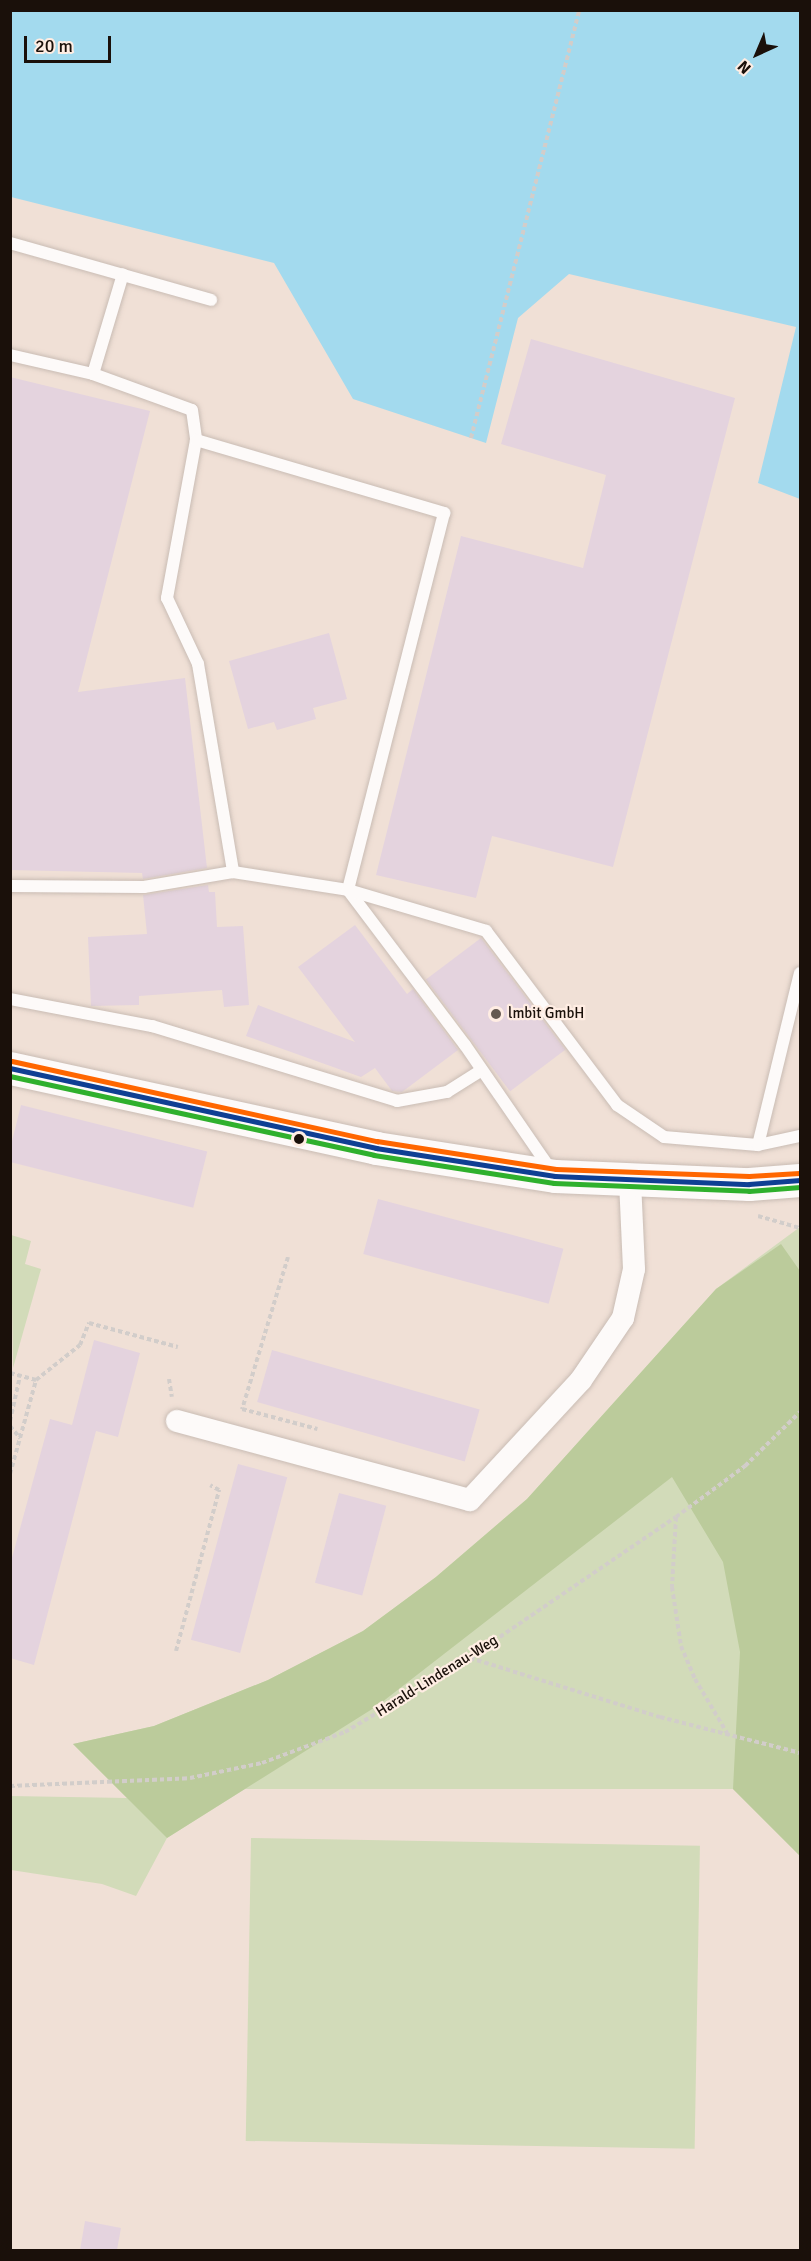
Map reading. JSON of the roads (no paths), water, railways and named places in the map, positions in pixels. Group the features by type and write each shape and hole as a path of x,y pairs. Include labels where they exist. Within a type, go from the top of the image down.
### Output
{"street":[{"path":"10,1068 376,1148 555,1176 749,1184 801,1180"},
{"path":"177,1421 470,1500 581,1380 623,1318 634,1269 630,1180"}],"lane":[{"path":"10,243 212,300"},
{"path":"93,374 123,274"},
{"path":"10,355 93,374 192,410 196,440 167,598 198,664 233,872"},
{"path":"196,440 444,513 348,890"},
{"path":"10,886 144,887 233,872 348,890 486,931 617,1105 664,1137 758,1146 801,1136"},
{"path":"348,890 482,1070 555,1176"},
{"path":"758,1146 801,973"},
{"path":"10,999 152,1026 397,1101 447,1092 482,1070"}],"water":[{"path":"10,11 800,11 800,499 758,483 796,327 569,274 518,318 486,443 353,399 274,263 11,197"}],"place":[{"name":"lmbit GmbH","path":"496,1014"}]}
